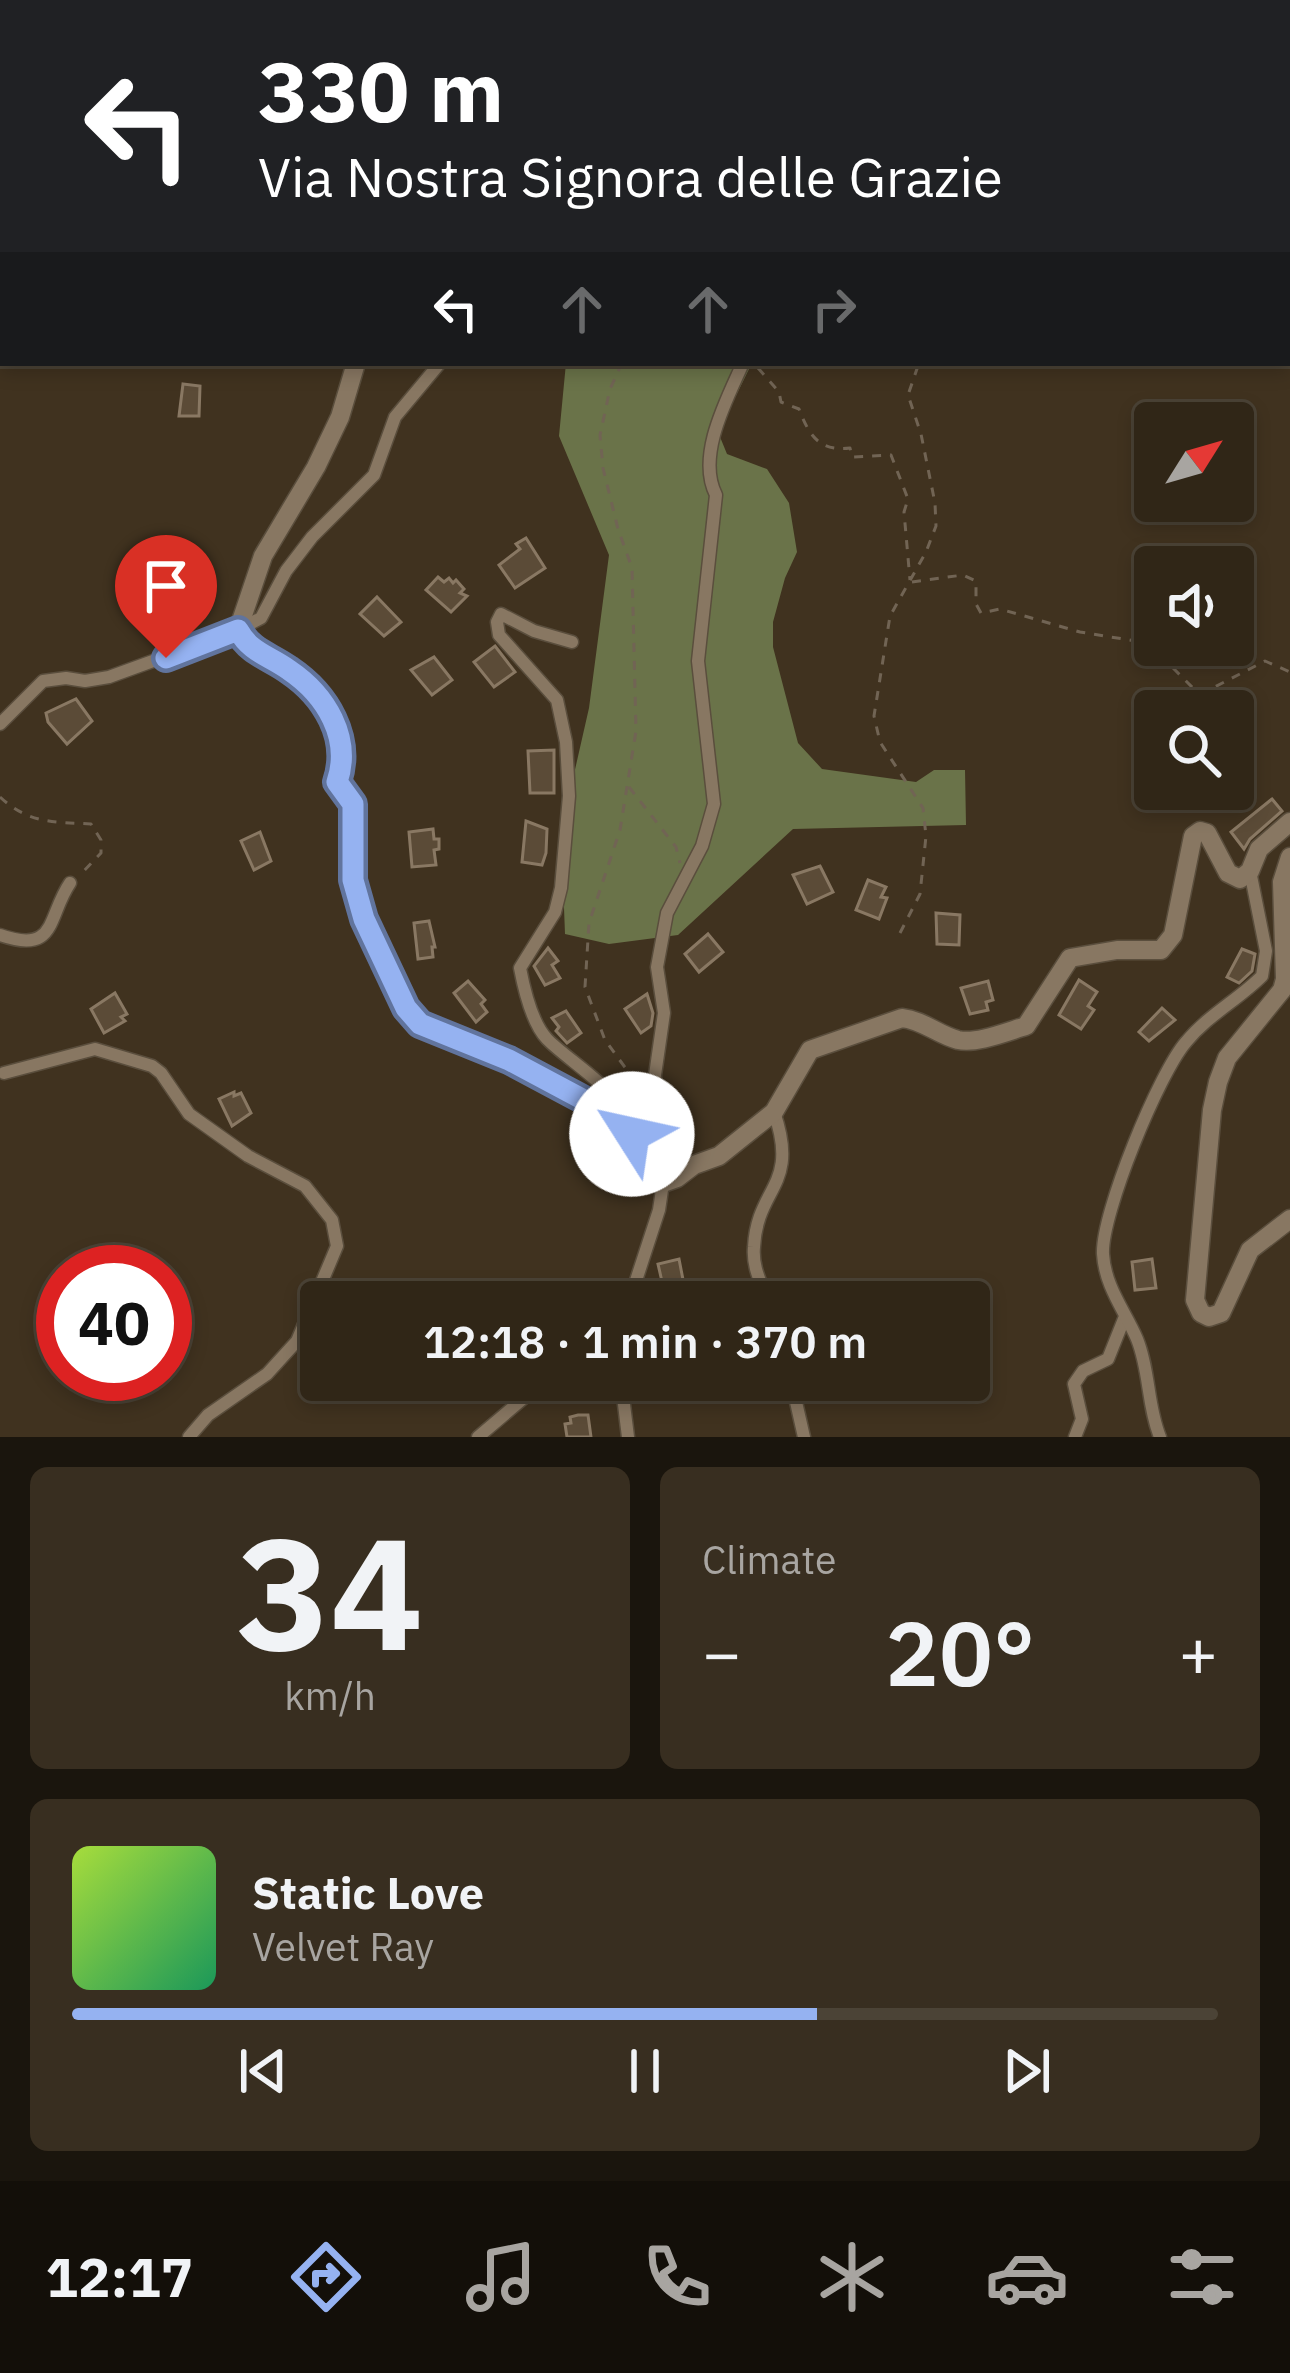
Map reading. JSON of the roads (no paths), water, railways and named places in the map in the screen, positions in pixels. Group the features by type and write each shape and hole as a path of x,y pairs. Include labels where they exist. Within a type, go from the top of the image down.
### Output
{"street":[{"path":"355,366 340,417 316,467 263,556 238,630 248,648 308,684 332,713 345,759 337,782 353,804 353,880 364,919 406,1008 420,1024 509,1060 614,1116 632,1134 661,1180"},
{"path":"0,724 43,681 109,676 261,618 286,571 312,537 374,475 395,417 438,366"},
{"path":"636,1281 659,1210 655,1075 664,1013 657,968 667,913 702,846 714,804 698,661 716,495 711,457 723,410 746,366"},
{"path":"572,642 534,631 501,614 496,622 499,635 557,700 566,742 569,796 561,888 555,912 520,968 545,1037 624,1108 633,1123 632,1134"},
{"path":"661,1180 719,1156 774,1112 802,1059 818,1044 902,1018 916,1019 961,1041 990,1036 1026,1026 1070,958 1117,950 1161,950 1173,935 1190,842 1200,831 1213,840 1228,873 1240,879 1250,871 1259,849 1290,822"},
{"path":"1290,857 1282,882 1282,990 1227,1058 1212,1110 1195,1300 1201,1313 1209,1317 1221,1313 1250,1250 1290,1219"},
{"path":"1160,1437 1150,1412 1137,1339 1124,1319 1103,1255 1106,1228 1135,1147 1182,1046 1224,1004 1262,976 1266,951 1250,871"},
{"path":"0,935 30,941 43,935 54,922 70,883"},
{"path":"4,1073 95,1049 142,1062 161,1072 189,1114 248,1156 314,1193 332,1220 337,1246 297,1341 267,1374 208,1415 189,1437"},
{"path":"759,1281 754,1247 762,1210 784,1170 781,1130 774,1112"},
{"path":"1075,1437 1082,1419 1074,1384 1083,1371 1108,1359 1124,1319"},
{"path":"478,1437 520,1401"},
{"path":"624,1401 628,1437"},
{"path":"796,1401 804,1437"}]}
